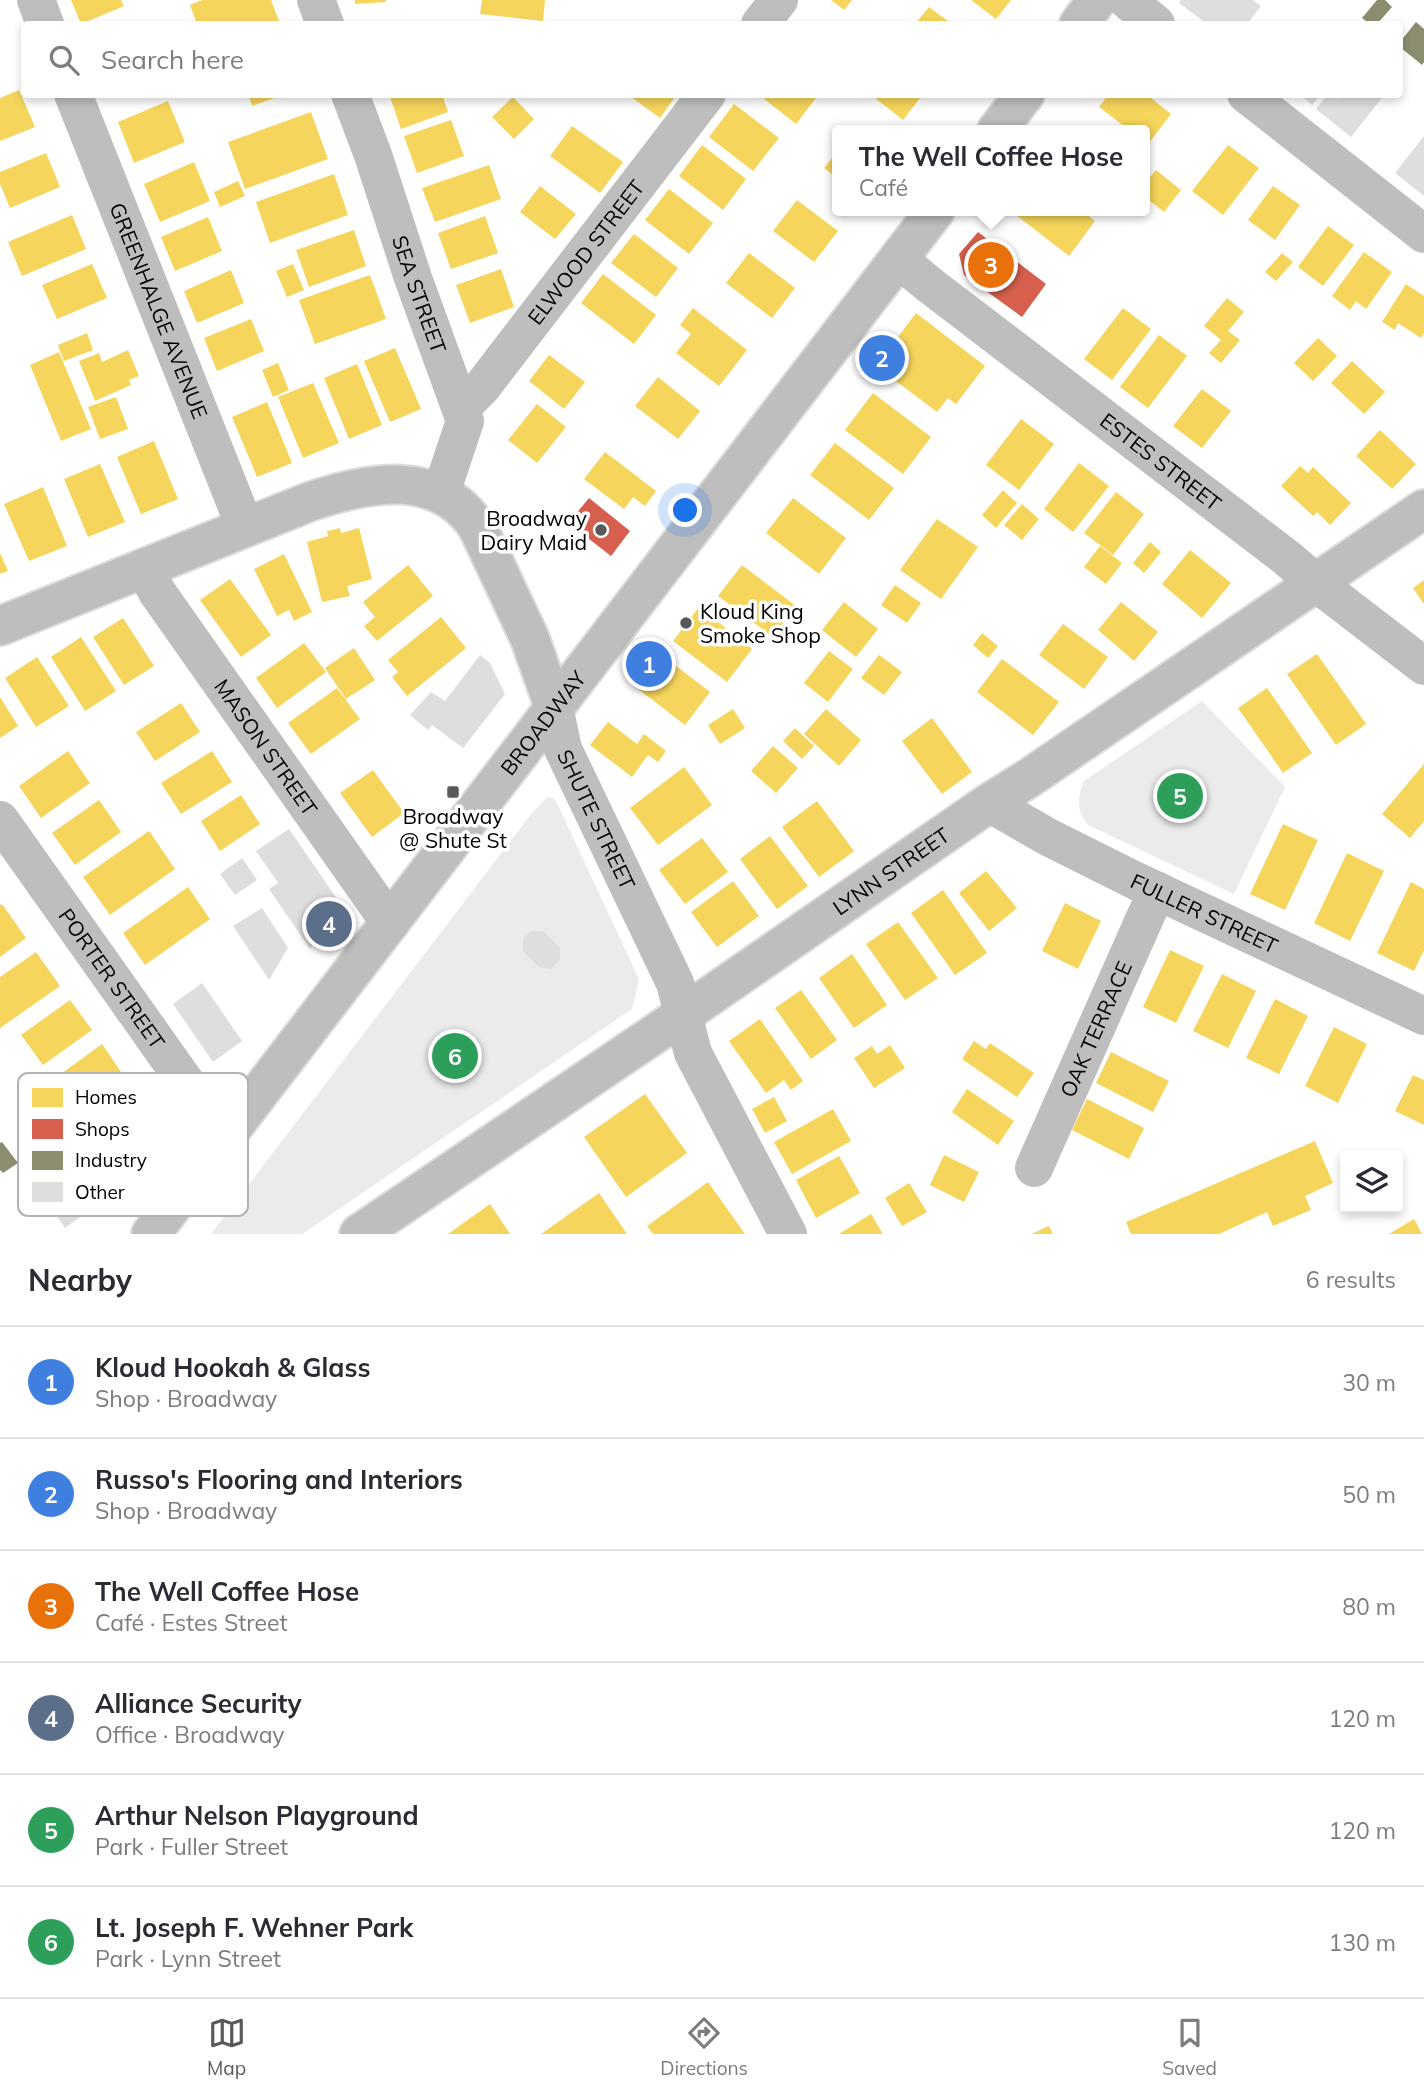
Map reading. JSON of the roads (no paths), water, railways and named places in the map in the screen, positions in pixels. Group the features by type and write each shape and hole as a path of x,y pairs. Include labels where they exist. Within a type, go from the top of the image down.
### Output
{"street":[{"path":"36,0 44,21"},
{"path":"316,0 324,21"},
{"path":"762,21 779,0"},
{"path":"1081,21 1097,0"},
{"path":"1127,0 1152,21"},
{"name":"GREENHALGE AVENUE","path":"75,98 246,527"},
{"name":"SEA STREET","path":"352,98 465,421 441,493"},
{"name":"ELWOOD STREET","path":"461,408 482,387 703,98"},
{"path":"1001,125 1022,98"},
{"path":"1251,98 1424,234"},
{"name":"BROADWAY","path":"248,1108 931,216"},
{"name":"ESTES STREET","path":"898,259 1424,666"},
{"name":"SHUTE STREET","path":"0,626 309,502 360,487 402,484 441,493 456,503 478,528 530,639 554,708 563,749 670,974 684,1013 693,1053 788,1234"},
{"name":"LYNN STREET","path":"371,1231 989,803 1424,509"},
{"name":"MASON STREET","path":"144,568 157,592 390,923"},
{"name":"FULLER STREET","path":"989,803 1048,837 1158,891 1424,1016"},
{"name":"PORTER STREET","path":"0,820 179,1073"},
{"name":"OAK TERRACE","path":"1034,1168 1158,891"},
{"name":"BROADWAY","path":"151,1234 165,1216"}],"place":[{"name":"The Well Coffee Hose","path":"991,265"},
{"name":"Russo's Flooring and Interiors","path":"882,358"},
{"name":"Broadway Dairy Maid","path":"601,530"},
{"name":"Kloud King Smoke Shop","path":"686,623"},
{"name":"Kloud Hookah & Glass","path":"649,664"},
{"name":"Broadway @ Shute St","path":"453,792"},
{"name":"Arthur Nelson Playground","path":"1180,796"},
{"name":"Alliance Security","path":"329,924"},
{"name":"Lt. Joseph F. Wehner Park","path":"455,1056"}]}
